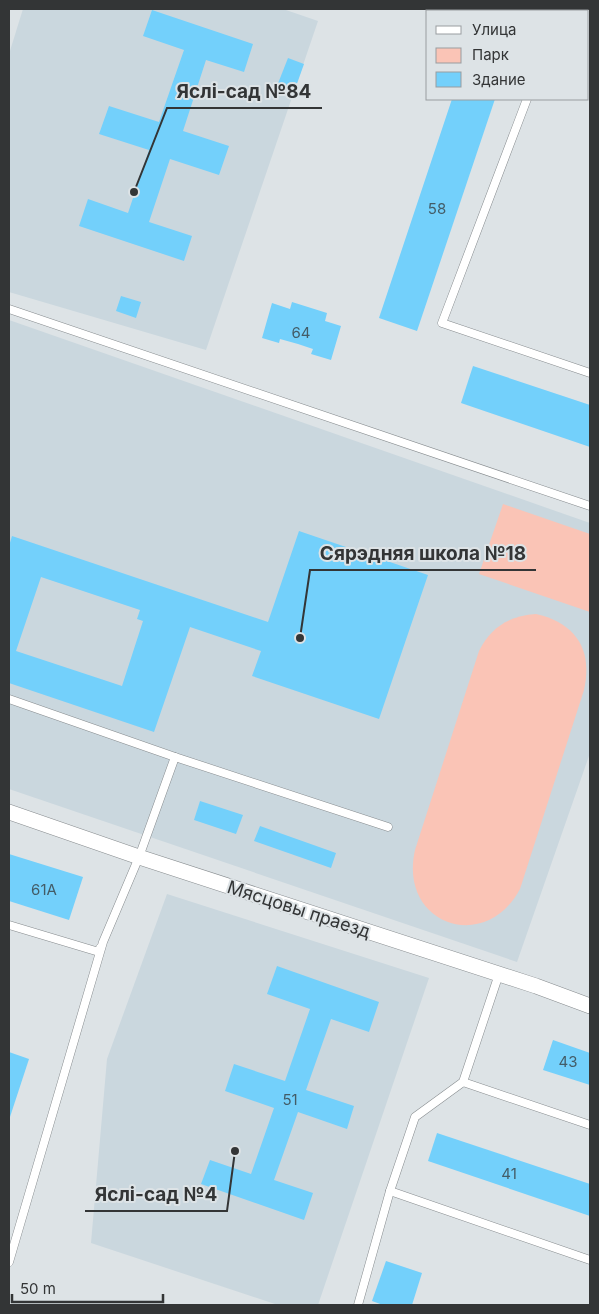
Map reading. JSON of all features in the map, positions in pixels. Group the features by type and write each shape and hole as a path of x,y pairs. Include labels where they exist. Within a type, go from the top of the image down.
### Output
{"street":[{"name":"Мясцовы праезд","path":"9,812 139,857 499,974 590,1006"}],"lane":[{"path":"527,100 442,323 590,373"},
{"path":"9,309 590,506"},
{"path":"9,700 388,827"},
{"path":"9,925 99,952 139,857 175,757"},
{"path":"9,1262 103,942"},
{"path":"358,1305 390,1191 415,1117 463,1082 499,974"},
{"path":"463,1082 590,1125"},
{"path":"390,1191 590,1260"}],"shaded area":[{"path":"23,9 283,9 318,21 206,350 9,292 9,54"},
{"path":"9,320 590,523 590,753 517,962 9,789"},
{"path":"167,894 429,978 318,1305 278,1305 91,1243 107,1059"}],"green space":[{"path":"503,504 590,534 590,612 479,574"},
{"path":"536,614 562,624 578,640 586,663 584,690 520,889 505,909 486,921 467,925 448,922 432,912 419,897 413,876 415,850 479,651 489,635 502,624 517,617"}],"building":[{"path":"482,9 525,9 524,10"},
{"path":"152,10 253,44 244,72 206,60 183,131 229,146 219,175 170,159 149,222 192,236 184,261 79,226 88,199 128,213 149,150 99,134 109,106 159,122 184,50 143,36"},
{"path":"288,58 304,64 294,92 277,86"},
{"path":"452,100 495,100 417,331 379,318"},
{"path":"121,296 141,302 136,318 116,311"},
{"path":"292,302 327,313 325,321 341,326 331,360 311,354 313,349 298,344 280,339 279,343 262,338 272,303 290,309"},
{"path":"473,366 590,405 590,447 461,403"},
{"path":"299,531 428,575 379,719 252,676 261,651 190,627 154,732 9,683 9,546 12,536 268,622","holes":["41,577 140,610 137,619 143,621 122,686 16,651"]},
{"path":"200,801 243,815 236,834 194,820"},
{"path":"260,826 336,853 331,868 254,841"},
{"path":"9,854 83,877 69,920 9,901"},
{"path":"277,966 379,1002 369,1032 331,1019 306,1090 354,1106 347,1129 298,1112 274,1180 313,1193 304,1220 201,1184 210,1160 251,1174 274,1108 225,1091 234,1064 285,1081 310,1009 267,994"},
{"path":"553,1040 590,1053 590,1085 543,1070"},
{"path":"9,1052 29,1059 9,1120"},
{"path":"437,1133 590,1184 590,1216 428,1161"},
{"path":"386,1261 422,1273 412,1305 383,1305 372,1301"}],"place":[{"name":"Яслі-сад №84","path":"134,192"},
{"name":"Сярэдняя школа №18","path":"300,638"},
{"name":"Яслі-сад №4","path":"235,1151"}]}
